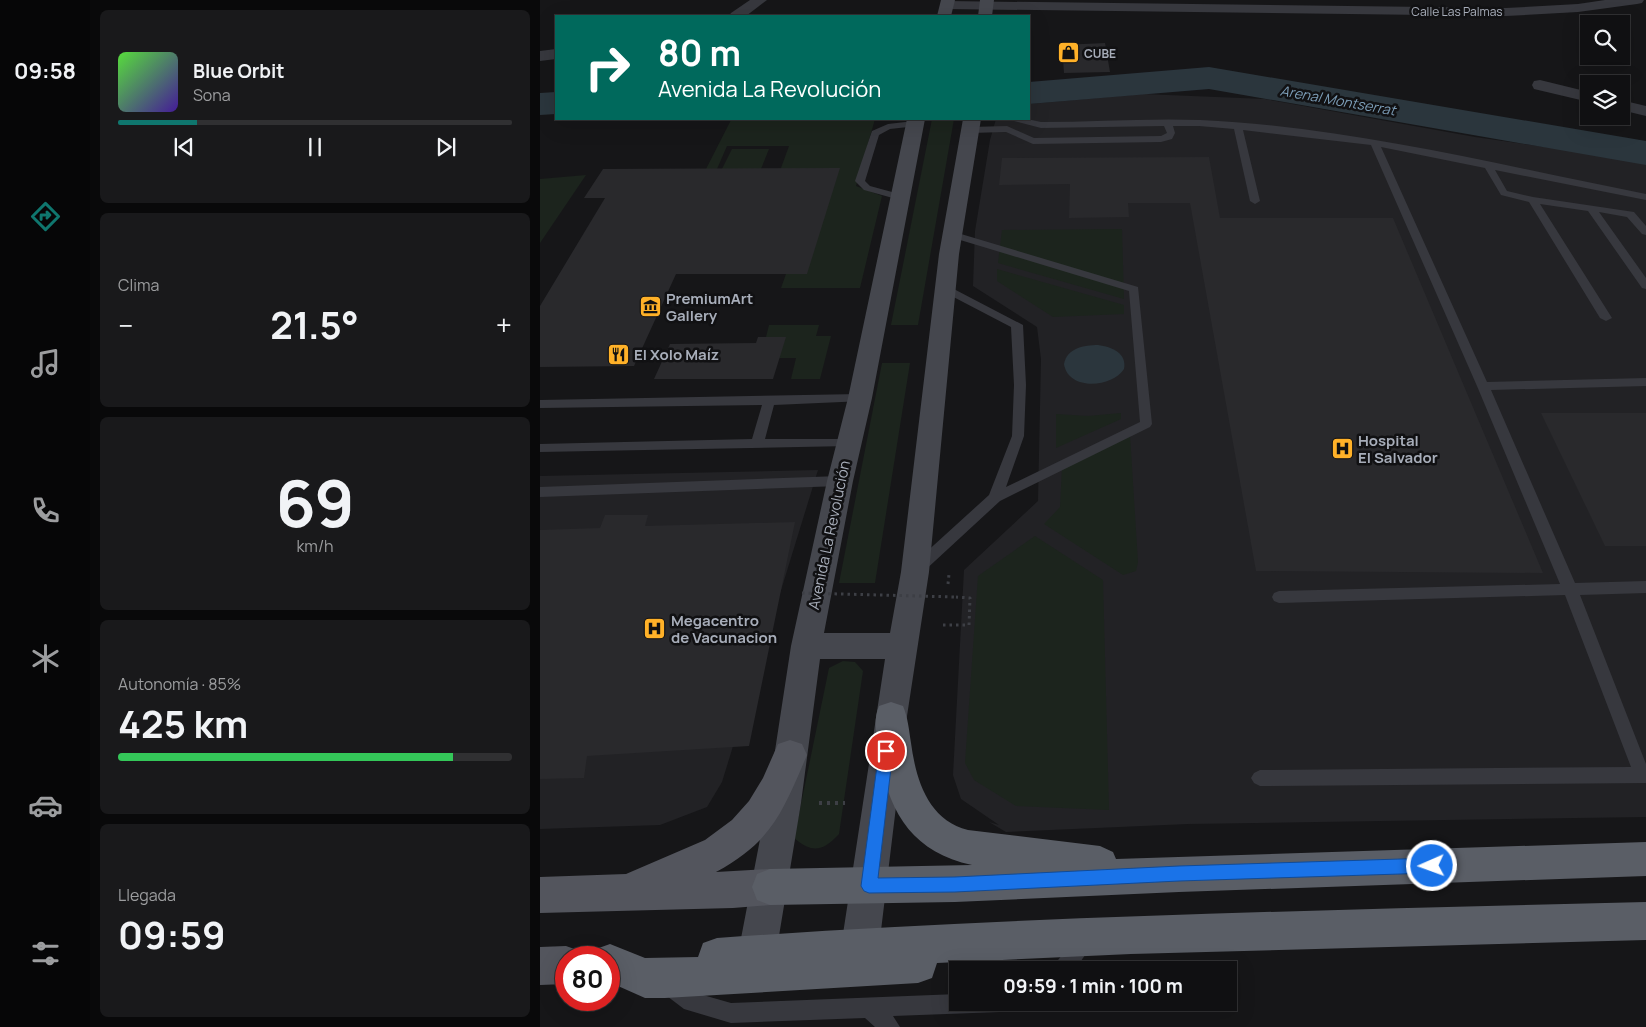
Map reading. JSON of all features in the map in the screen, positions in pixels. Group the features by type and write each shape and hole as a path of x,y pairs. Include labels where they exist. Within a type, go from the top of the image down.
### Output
{"highway":[{"path":"891,716 896,762 903,784 910,802 922,821 936,834 954,843 994,852 1179,874"},
{"path":"770,887 955,884 1179,874 1646,859"},
{"path":"717,957 860,947 1131,935 1646,921"},
{"path":"1071,961 1131,935"},
{"path":"620,968 645,978 665,978 949,967"}],"main road":[{"name":"Avenida La Revolución","path":"757,954 784,803 806,646 840,481 860,398 915,122"},
{"path":"860,947 878,803 915,572 951,234 971,124"},
{"path":"806,646 903,646"},
{"path":"625,892 701,860 724,848 741,835 760,814 790,755"},
{"path":"540,895 733,890 770,887"},
{"path":"620,962 717,957"},
{"path":"540,966 555,965"}],"street":[{"path":"738,15 760,0"},
{"name":"Calle Las Palmas","path":"946,7 1506,12 1578,8 1637,0"},
{"path":"540,56 555,54"},
{"path":"1540,84 1580,95"},
{"path":"1630,107 1646,111"}],"lane":[{"path":"1021,120 1041,125 1168,123 1238,126 1375,143 1646,197"},
{"path":"900,197 867,188 860,181 875,133 888,127 915,122"},
{"path":"971,124 1007,128 1033,142 1161,139 1169,137 1171,133 1168,123"},
{"path":"1238,126 1256,201"},
{"path":"1260,778 1644,775 1570,589 1484,386 1375,143"},
{"path":"1489,167 1501,190 1511,195 1630,214 1646,232"},
{"path":"1534,200 1606,318"},
{"path":"1590,208 1646,286"},
{"path":"915,572 995,498 1146,424 1134,289 951,234"},
{"path":"946,289 1017,325 1020,385 1018,436 995,498"},
{"path":"1484,386 1646,382"},
{"path":"540,404 860,398"},
{"path":"757,444 769,401"},
{"path":"540,448 849,442"},
{"path":"540,492 840,481"},
{"path":"1278,597 1646,587"},
{"path":"665,978 669,986 691,1002 732,1013 949,1004"},
{"path":"869,1008 890,1027"}],"path":[{"path":"802,593 970,598 969,625 943,625"},
{"path":"784,803 878,803"}],"shaded area":[{"name":"Hospital El Salvador","path":"1143,94 1265,99 1475,137 1646,161 1646,817 1188,824 1006,832 989,822 999,825 961,799 953,775 964,570 1038,501 1041,359 1037,327 973,286 975,231 990,140 996,120 1030,120 1030,104"},
{"path":"731,120 875,120 856,186 882,196 860,288 781,288 786,274 781,168 789,146 727,146 717,169 706,169"},
{"path":"932,120 954,120 918,325 891,325"},
{"path":"732,149 769,149 761,169 722,169"},
{"path":"586,175 540,243 540,179"},
{"path":"1122,229 1124,299 998,263 1002,230"},
{"path":"997,269 1124,305 1124,314 1053,317 997,281"},
{"path":"769,325 819,325 816,336 831,336 820,379 791,379 796,358 779,358 766,337"},
{"path":"1098,345 1113,349 1121,355 1124,369 1110,380 1101,383 1091,384 1073,379 1067,373 1064,364 1069,354 1077,348"},
{"path":"882,363 910,363 875,583 839,583"},
{"path":"1121,413 1121,419 1056,448 1056,414 1088,416"},
{"path":"1130,435 1138,562 1136,571 1123,575 1044,524 1060,507 1062,467"},
{"name":"Megacentro de Vacunacion","path":"818,470 722,782 707,807 660,825 540,829 540,476"},
{"path":"1035,536 1103,580 1109,810 1016,806 974,780 965,763 978,576"},
{"path":"843,661 855,662 863,671 839,834 823,847 812,848 807,847 794,838 829,668"}],"building":[{"name":"CUBE","path":"1105,43 1110,72 1064,73 1062,45"},
{"name":"Hospital El Salvador","path":"1209,157 1220,218 1393,218 1543,573 1256,571 1190,203 1128,203 1129,217 1069,218 1070,184 999,185 1002,158"},
{"path":"840,168 807,274 676,274 634,366 540,367 540,306 605,198 584,198 603,169"},
{"path":"758,337 786,337 773,379 654,379 670,344 756,343"},
{"path":"1541,413 1646,413 1646,546 1605,546"},
{"name":"Megacentro de Vacunacion","path":"605,515 648,515 645,526 795,522 749,746 587,756 584,778 540,779 540,530 600,528"}],"waterway":[{"name":"Arenal Montserrat","path":"1030,93 1209,78 1646,153"},
{"name":"Arenal Montserrat","path":"540,104 555,103"}],"place":[{"name":"CUBE","path":"1068,53"},
{"name":"PremiumArt Gallery","path":"650,307"},
{"name":"El Xolo Maíz","path":"618,354"},
{"name":"Hospital El Salvador","path":"1342,449"},
{"name":"Megacentro de Vacunacion","path":"655,629"}],"route":[{"path":"886,751 869,886 1432,866"}]}
